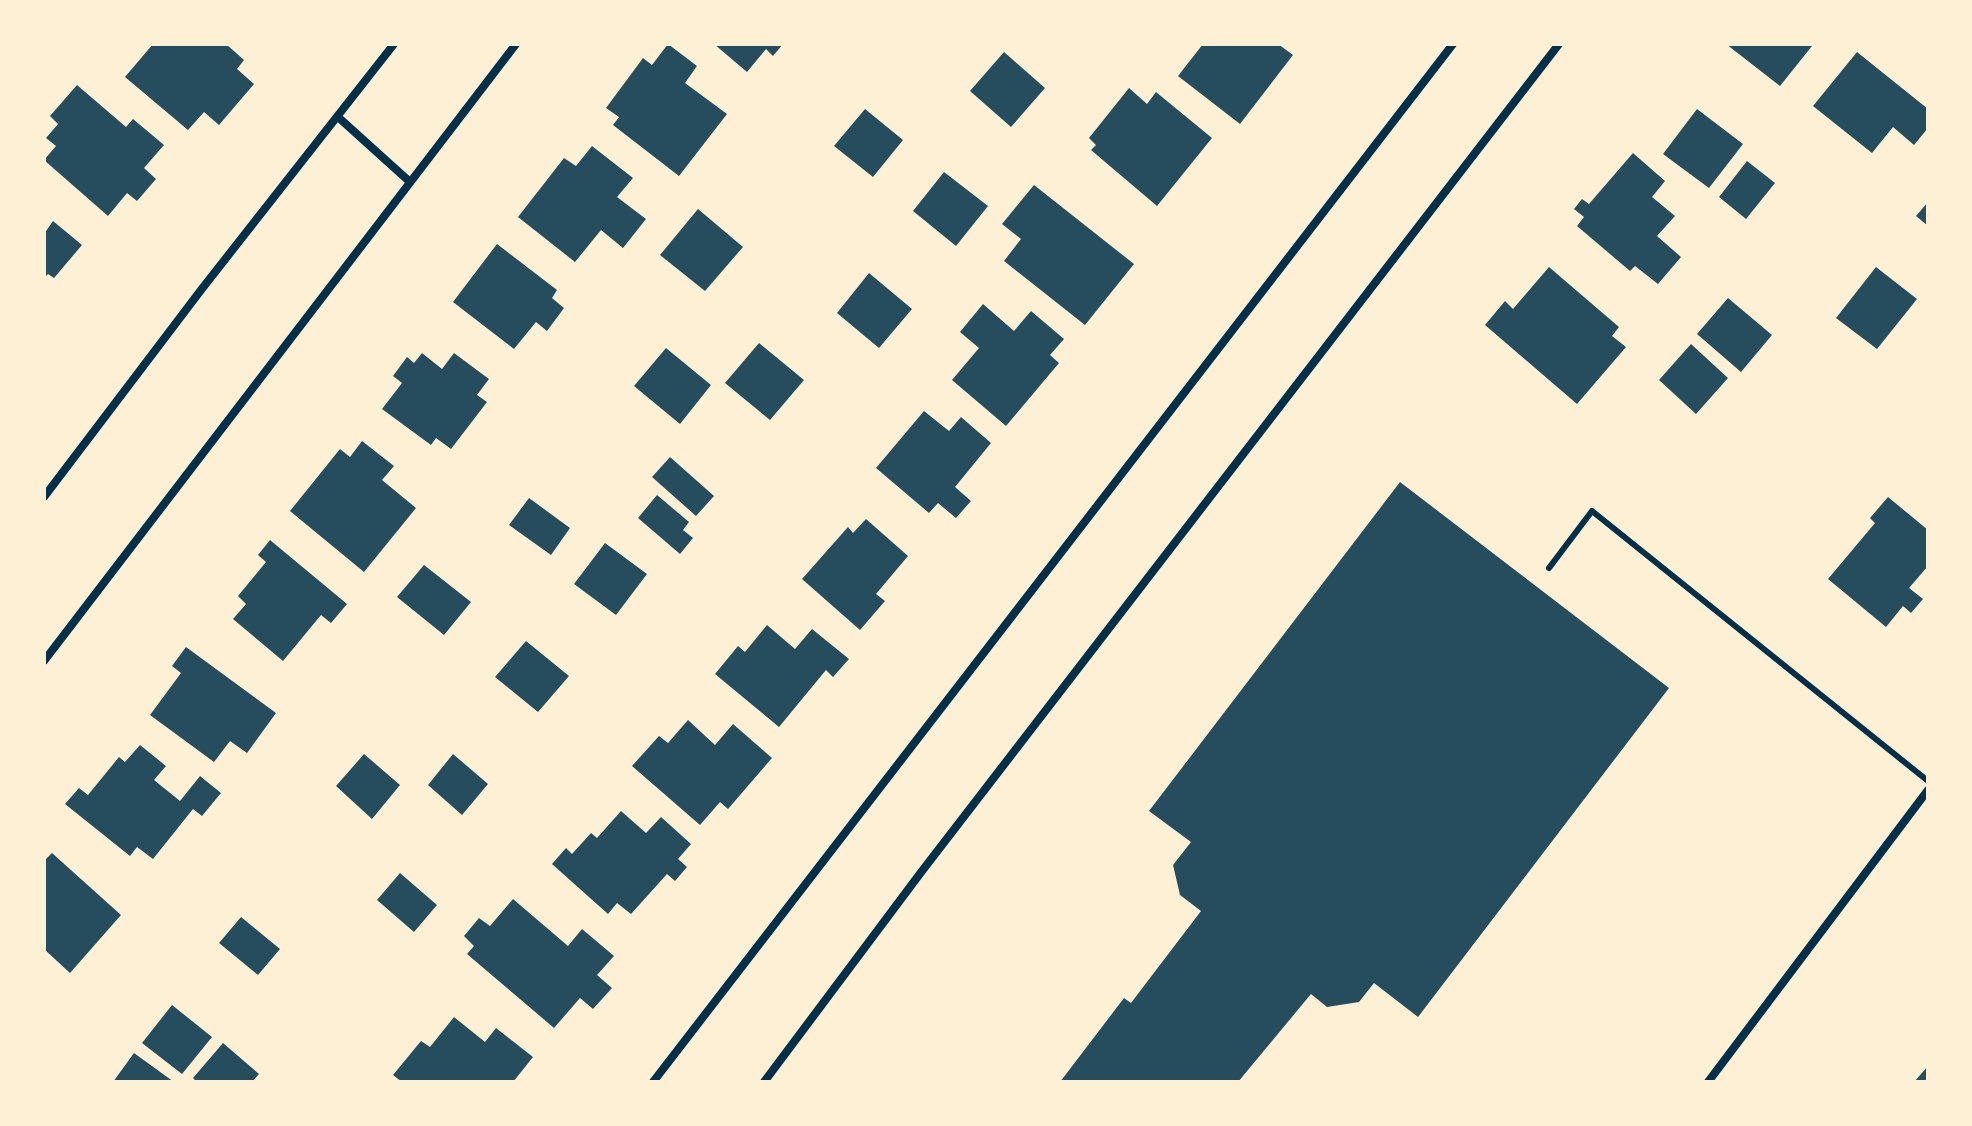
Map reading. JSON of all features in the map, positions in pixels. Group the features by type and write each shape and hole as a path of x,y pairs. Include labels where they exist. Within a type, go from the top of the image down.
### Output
{"street":[{"path":"44,497 394,44"},
{"path":"44,661 516,44"},
{"path":"653,1082 1453,44"},
{"path":"764,1082 931,858 1559,44"},
{"path":"338,117 410,182"},
{"path":"1708,1082 1928,790"}],"lane":[{"path":"1549,568 1592,511 1928,781"}],"building":[{"path":"153,44 226,44 244,60 237,69 254,84 219,125 204,112 188,130 125,77"},
{"path":"668,44 697,66 685,83 727,114 679,176 613,125 619,117 606,108 643,58 652,65"},
{"path":"714,44 783,44 773,56 766,49 747,72"},
{"path":"1203,44 1278,44 1293,55 1240,124 1178,76"},
{"path":"1726,44 1809,44 1812,46 1780,86"},
{"path":"1004,52 1045,88 1011,127 970,91"},
{"path":"1857,52 1928,109 1928,128 1914,145 1893,127 1872,153 1813,106"},
{"path":"77,85 126,127 133,119 164,145 144,168 156,179 137,201 127,193 108,216 44,160 56,146 46,138 58,124 50,116"},
{"path":"1129,88 1147,104 1156,92 1212,138 1157,206 1091,150 1096,145 1089,138"},
{"path":"865,109 903,140 873,177 834,146"},
{"path":"1697,109 1743,144 1709,188 1663,154"},
{"path":"592,146 633,178 617,197 646,219 623,248 601,230 575,262 518,217 564,158 576,166"},
{"path":"1633,153 1665,181 1652,197 1675,216 1657,236 1681,257 1658,284 1635,266 1630,271 1577,226 1584,217 1574,209 1582,199 1589,204"},
{"path":"1747,161 1775,183 1746,219 1719,197"},
{"path":"944,172 988,206 956,246 913,211"},
{"path":"1034,185 1134,264 1085,325 1004,261 1021,239 1002,224"},
{"path":"1928,202 1928,226 1916,216"},
{"path":"698,209 743,247 705,291 660,255"},
{"path":"53,221 82,245 54,278 48,274 44,278 44,234"},
{"path":"497,244 557,290 552,298 564,308 547,331 536,322 514,349 453,302"},
{"path":"1549,267 1619,327 1612,336 1626,347 1577,404 1485,325 1505,301 1513,309"},
{"path":"1876,267 1917,299 1877,349 1836,318"},
{"path":"869,273 912,309 879,348 837,313"},
{"path":"1728,298 1772,335 1741,372 1697,334"},
{"path":"983,304 1014,331 1031,311 1064,339 1050,355 1059,363 1006,426 952,380 979,348 960,332"},
{"path":"759,343 804,380 770,420 725,383"},
{"path":"1691,344 1728,378 1696,414 1659,380"},
{"path":"666,348 711,385 680,424 634,386"},
{"path":"422,353 442,369 454,353 489,379 477,395 487,402 451,449 436,438 431,445 382,409 402,383 393,376 407,357 414,363"},
{"path":"924,411 949,431 961,417 991,443 955,487 971,501 956,518 938,503 929,513 876,468"},
{"path":"362,441 394,466 382,480 416,508 364,572 290,511 340,449 350,457"},
{"path":"670,457 714,496 696,516 652,477"},
{"path":"1400,482 1669,688 1418,1017 1374,983 1359,1002 1327,1007 1311,994 1238,1082 1060,1082 1124,998 1131,1003 1201,911 1180,895 1173,865 1191,842 1149,811"},
{"path":"657,495 689,522 683,530 693,538 680,554 638,518"},
{"path":"1888,497 1928,530 1928,566 1909,588 1923,599 1911,613 1903,606 1886,627 1828,579 1875,523 1870,518"},
{"path":"529,498 570,528 551,555 509,525"},
{"path":"866,519 908,556 876,594 885,601 860,630 802,579 848,527 853,533"},
{"path":"270,540 347,604 331,623 321,615 283,661 233,619 246,604 238,596 266,562 258,555"},
{"path":"605,543 647,574 616,615 574,584"},
{"path":"424,565 471,602 444,635 397,597"},
{"path":"767,625 795,649 812,629 849,659 833,677 826,670 779,727 715,674 738,646 745,652"},
{"path":"526,641 569,676 538,712 495,677"},
{"path":"186,647 276,713 247,753 230,741 214,762 150,715 181,673 172,666"},
{"path":"688,720 715,745 733,724 772,758 728,809 720,802 700,825 632,766 659,736 668,743"},
{"path":"140,745 166,766 154,780 180,801 200,776 221,793 202,816 193,809 153,859 137,847 130,856 65,804 79,788 88,795 119,757 125,762"},
{"path":"364,754 400,785 372,819 336,786"},
{"path":"453,754 488,784 462,815 428,785"},
{"path":"621,811 646,833 661,817 691,844 678,859 687,867 675,881 667,874 631,914 617,903 608,914 552,864 566,848 572,854 591,833 597,838"},
{"path":"52,853 121,915 70,973 44,949 44,861"},
{"path":"400,873 437,905 414,932 377,900"},
{"path":"513,899 568,946 582,929 614,956 597,975 612,988 593,1009 580,998 554,1028 467,954 474,946 464,936 479,918 490,926"},
{"path":"241,917 280,949 258,975 219,943"},
{"path":"172,1005 212,1037 182,1074 142,1043"},
{"path":"454,1017 485,1042 496,1028 533,1057 513,1082 402,1082 393,1075 421,1041 430,1047"},
{"path":"223,1043 259,1074 252,1082 197,1082 193,1078"},
{"path":"134,1053 174,1082 113,1082"},
{"path":"1928,1066 1928,1082 1914,1082"}]}
